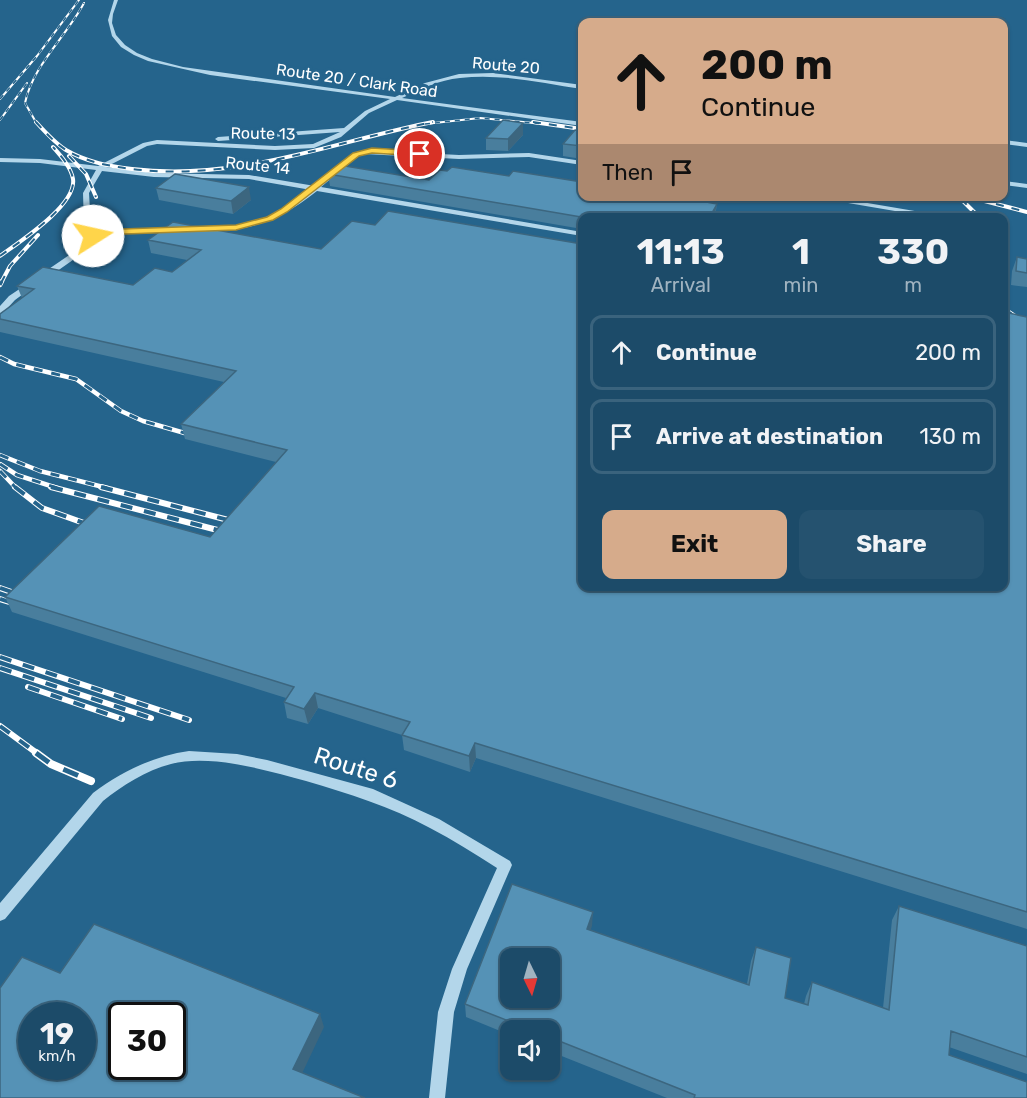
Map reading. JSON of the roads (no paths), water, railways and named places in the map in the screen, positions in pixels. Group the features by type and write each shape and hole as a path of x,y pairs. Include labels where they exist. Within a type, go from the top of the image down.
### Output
{"street":[{"name":"Route 20 / Clark Road","path":"116,0 110,19 110,26 116,40 130,51 156,61 194,70 578,123"},
{"name":"Route 20","path":"396,99 436,81 465,75 493,75 578,86"},
{"name":"Route 13","path":"100,168 145,144 157,142 296,148 327,142 358,126 367,112 396,99"},
{"name":"Route 13","path":"175,143 347,130"},
{"path":"1008,143 1027,145"},
{"path":"195,229 236,227 270,219 356,155 372,151 459,157 529,155 578,162"},
{"name":"Route 14","path":"1,162 40,161 160,175 249,177 578,233"},
{"path":"93,233 88,227 86,193 100,168"},
{"path":"1008,184 1027,186"},
{"path":"842,201 920,213"},
{"path":"93,233 186,229"},
{"path":"0,311 12,298 84,248 93,233"},
{"name":"Route 6","path":"0,914 98,797 127,776 169,759 210,756 267,765 339,784 407,809 505,865 460,969 446,1012 437,1098"}],"railway":[{"path":"0,99 37,56 79,0"},
{"path":"37,124 25,103 29,89 42,64 84,3"},
{"path":"0,120 27,83"},
{"path":"425,124 480,118 544,124"},
{"path":"36,122 62,147 82,158 123,168 171,172 209,170 284,158 433,122"},
{"path":"533,122 578,128"},
{"path":"0,256 57,211 72,189 73,179 70,170 53,147"},
{"path":"69,156 86,174 96,197"},
{"path":"963,201 975,213"},
{"path":"984,201 1027,212"},
{"path":"1,283 10,266 38,235"},
{"path":"1008,312 1027,324"},
{"path":"0,357 14,364 76,379 121,411 143,421 188,434"},
{"path":"0,455 40,471 107,488"},
{"path":"0,464 17,475 57,488"},
{"path":"0,471 15,487"},
{"path":"15,487 42,508 95,527"},
{"path":"51,487 229,533"},
{"path":"101,487 236,522"},
{"path":"0,588 26,597"},
{"path":"0,599 19,605"},
{"path":"0,657 189,720"},
{"path":"0,668 151,718"},
{"path":"28,687 122,719"},
{"path":"0,726 38,754"},
{"path":"36,753 51,764 91,781"}]}
